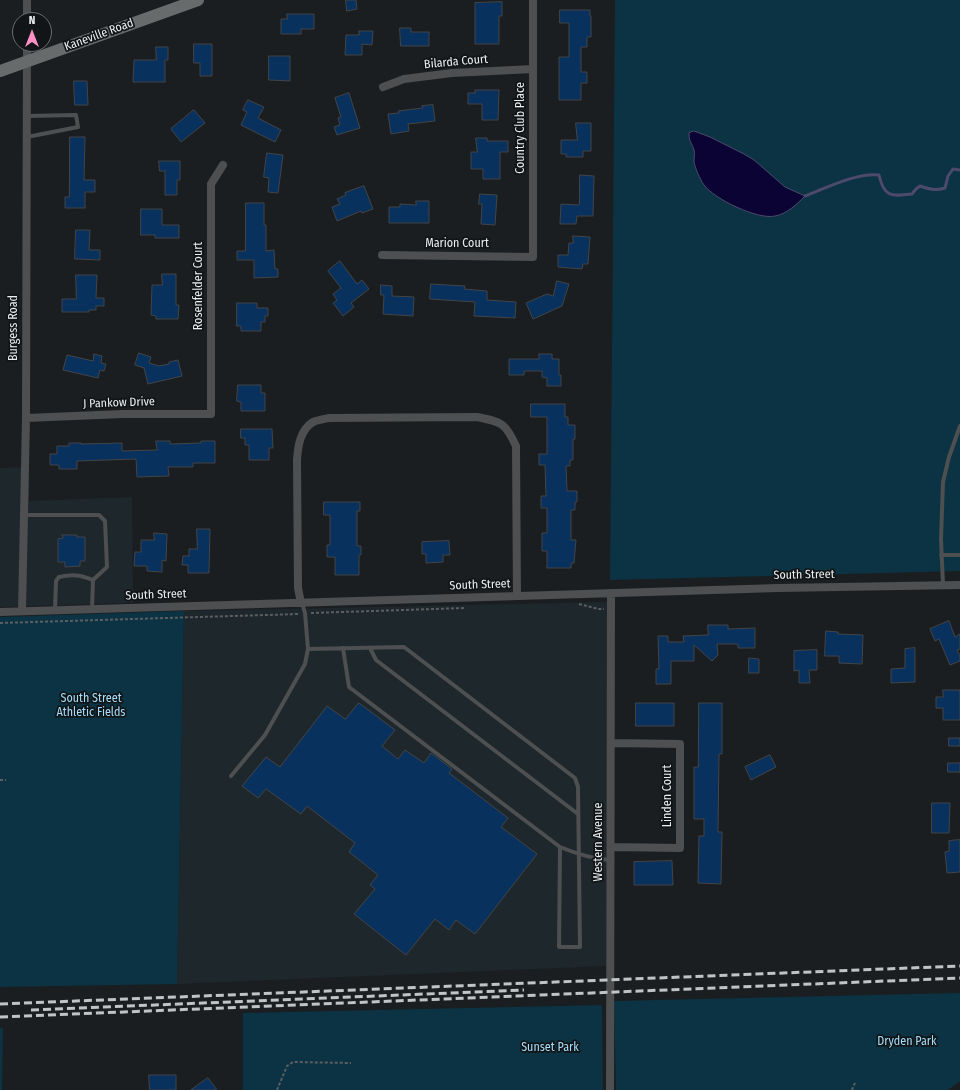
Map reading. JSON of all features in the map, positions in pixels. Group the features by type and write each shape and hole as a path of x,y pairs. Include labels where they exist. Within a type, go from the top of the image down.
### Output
{"main road":[{"name":"Kaneville Road","path":"0,71 198,0"}],"street":[{"path":"27,0 27,12"},
{"name":"Country Club Place","path":"533,0 533,257"},
{"name":"Burgess Road","path":"22,611 26,418 28,52"},
{"name":"Bilarda Court","path":"383,87 404,79 446,74 533,69"},
{"name":"Rosenfelder Court","path":"211,411 211,184 223,165"},
{"name":"Marion Court","path":"382,255 533,257"},
{"name":"J Pankow Drive","path":"26,418 123,414 211,414 211,411"},
{"path":"301,603 298,588 298,444 305,430 313,422 329,418 477,417 496,421 508,430 516,446 517,596"},
{"name":"South Street","path":"0,612 778,588 960,586"},
{"name":"Western Avenue","path":"610,1090 612,743 611,593"},
{"name":"Linden Court","path":"611,847 680,848 680,744 612,743"}],"lane":[{"path":"27,116 76,115 78,128 27,137"},
{"path":"943,586 941,555 943,482 949,457 960,426"},
{"path":"24,515 99,515 105,521 107,567 93,580 92,609"},
{"path":"941,555 960,555"},
{"path":"55,610 56,582 59,577 67,575 81,575 93,580"},
{"path":"231,776 265,735 305,664 308,649 305,613 301,603"},
{"path":"308,649 404,647 575,778 578,787 580,948 559,947 560,847"},
{"path":"343,648 349,687 560,847 579,855 597,860 611,860"},
{"path":"370,648 376,660 578,814"}],"path":[{"path":"0,780 6,780"},
{"path":"277,1090 287,1066 293,1062 351,1063"},
{"path":"852,1090 855,1084"}],"shaded area":[{"path":"694,131 710,137 744,154 754,160 785,187 805,196 788,211 775,216 758,215 726,202 709,191 698,174 694,162 694,151 689,137 689,133"},
{"path":"29,467 29,501 132,497 133,603 0,607 0,468"},
{"path":"609,602 606,966 177,984 184,611"}],"green space":[{"path":"615,0 960,0 960,571 610,580"},
{"name":"South Street Athletic Fields","path":"184,611 177,984 0,987 0,617"},
{"name":"Dryden Park","path":"960,993 960,1081 948,1090 616,1090 614,1001"},
{"name":"Sunset Park","path":"602,1005 603,1090 243,1090 243,1013"},
{"path":"0,1028 3,1028 2,1090 0,1090"}],"building":[{"path":"346,0 356,0 357,9 347,11"},
{"path":"502,2 502,16 499,16 499,44 475,44 475,3"},
{"path":"560,10 590,10 591,37 587,37 587,47 581,47 581,72 587,72 587,83 581,83 581,100 559,100 559,57 569,57 569,23 560,23"},
{"path":"287,14 314,14 314,29 301,29 301,34 281,34 281,19 287,19"},
{"path":"400,28 411,28 411,32 429,32 429,46 401,46"},
{"path":"359,31 373,31 372,45 362,44 362,55 345,55 346,35 359,35"},
{"path":"194,44 212,44 212,76 200,76 200,63 194,63"},
{"path":"156,47 168,47 168,60 165,60 165,82 133,82 134,60 156,60"},
{"path":"269,56 290,56 290,81 269,80"},
{"path":"74,81 87,81 88,105 75,105"},
{"path":"475,90 499,90 498,120 482,120 482,104 468,104 468,93 475,93"},
{"path":"349,93 360,128 337,135 334,127 340,125 338,118 341,117 335,98"},
{"path":"248,100 264,107 258,118 281,130 275,142 241,125 247,112 243,110"},
{"path":"433,105 435,121 408,124 409,131 391,134 388,114"},
{"path":"194,110 205,123 181,142 171,129"},
{"path":"576,123 591,123 591,151 583,151 583,157 566,157 566,154 561,154 561,140 577,140"},
{"path":"70,137 85,137 84,180 95,180 95,192 85,192 85,208 65,208 65,197 69,197"},
{"path":"476,138 487,138 487,141 508,141 508,152 500,152 500,179 483,179 483,169 471,169 471,152 477,152"},
{"path":"267,153 283,155 278,193 268,192 269,178 264,177"},
{"path":"159,161 180,161 180,180 177,180 177,195 165,195 165,171 160,171"},
{"path":"580,175 594,176 593,216 577,216 576,224 560,224 561,204 579,205"},
{"path":"364,186 373,209 362,213 361,211 337,221 332,207 340,204 337,199 346,195 345,193"},
{"path":"480,194 497,195 495,225 481,224 482,204 479,204"},
{"path":"416,201 429,201 429,223 389,223 389,207 400,207 400,204 416,205"},
{"path":"246,203 264,203 266,251 274,250 275,269 278,269 278,277 254,278 254,260 237,260 237,251 245,251"},
{"path":"141,209 162,209 162,225 179,225 179,238 155,238 155,235 141,235"},
{"path":"76,230 90,230 89,250 100,250 100,260 75,259"},
{"path":"573,236 590,237 588,264 583,264 582,269 558,267 558,255 568,255 569,243 573,243"},
{"path":"340,261 357,284 362,280 369,289 351,303 354,307 343,316 333,303 337,300 333,294 341,288 328,271"},
{"path":"162,274 176,274 176,305 179,305 178,319 156,319 156,316 151,315 152,285 162,285"},
{"path":"76,275 97,275 96,298 104,298 104,306 96,306 96,310 89,310 89,312 62,312 62,299 76,299"},
{"path":"557,281 569,284 562,306 533,319 526,303 547,294 553,296"},
{"path":"431,284 465,286 464,289 487,291 487,300 516,302 515,318 474,316 475,302 430,299"},
{"path":"381,285 392,286 392,296 414,297 413,316 383,314 384,295 381,295"},
{"path":"237,303 257,303 257,308 268,308 268,316 265,316 265,322 261,322 261,331 241,331 241,326 237,326"},
{"path":"139,353 151,357 149,363 159,366 178,360 182,376 148,384 144,368 135,365"},
{"path":"94,354 102,356 101,363 106,364 104,371 100,370 98,378 63,370 67,355 93,361"},
{"path":"539,354 552,354 552,359 559,359 561,386 547,386 547,378 542,377 542,371 524,371 524,375 509,375 509,359 539,359"},
{"path":"238,385 261,385 261,393 265,393 265,411 241,411 241,402 237,401"},
{"path":"531,404 565,404 565,417 568,417 568,425 575,425 573,460 570,460 570,466 566,466 567,491 577,491 575,510 571,510 571,540 576,540 574,563 571,563 571,568 547,568 547,551 542,551 542,533 547,533 547,508 541,508 541,496 546,496 545,465 539,465 539,454 547,454 547,417 531,417"},
{"path":"241,429 272,429 273,448 269,448 269,460 249,460 249,445 245,445 245,438 241,438"},
{"path":"156,441 170,441 170,444 215,441 215,463 193,463 193,467 168,467 169,476 137,477 136,459 77,461 77,469 59,469 59,465 50,465 50,454 57,454 57,446 69,446 69,443 122,443 122,451 157,450"},
{"path":"324,502 360,502 360,511 357,511 357,546 361,546 361,555 359,555 359,575 335,575 335,557 327,557 327,545 330,545 330,515 324,515"},
{"path":"197,529 210,529 209,573 188,573 188,565 182,565 183,556 189,556 189,549 197,549"},
{"path":"154,533 167,534 166,561 162,560 162,572 147,571 147,566 134,566 135,552 141,552 141,540 154,540"},
{"path":"62,535 77,535 77,537 85,537 85,561 80,561 80,566 65,567 65,562 58,562 58,539 63,538"},
{"path":"449,541 450,555 443,555 443,562 426,563 426,554 422,554 422,542"},
{"path":"949,621 955,637 960,634 960,649 957,650 960,656 960,661 950,665 939,639 935,641 930,629"},
{"path":"708,625 728,625 728,629 755,628 755,648 738,648 738,644 717,644 718,655 712,661 694,645 694,661 671,661 671,684 656,684 656,669 659,669 658,636 668,636 668,642 684,642 683,636 708,635"},
{"path":"826,631 838,632 838,634 863,635 862,664 839,663 839,656 825,656"},
{"path":"915,648 915,682 891,683 891,669 905,668 905,649"},
{"path":"817,650 817,670 809,670 810,683 799,683 799,670 794,671 794,651"},
{"path":"749,658 759,659 759,673 749,673"},
{"path":"943,690 960,690 960,720 943,720 943,708 936,708 936,697 943,697"},
{"path":"359,703 395,730 382,746 398,759 405,750 424,763 431,753 452,769 449,773 508,818 501,827 537,854 475,934 456,920 449,930 435,919 406,955 354,914 375,889 370,885 378,875 349,852 355,843 307,806 301,814 266,789 258,798 242,786 266,757 280,767 327,706 345,719"},
{"path":"636,703 674,703 674,726 636,726"},
{"path":"699,703 722,703 722,754 719,754 718,832 722,832 721,884 698,883 699,836 704,836 704,819 694,819 694,767 698,767"},
{"path":"949,738 960,738 960,746 949,746"},
{"path":"770,755 776,767 751,780 745,767"},
{"path":"948,763 960,763 960,772 948,772"},
{"path":"932,803 950,803 949,833 932,833"},
{"path":"960,840 960,872 947,873 945,852 949,851 949,841"},
{"path":"672,861 673,885 634,885 634,862"},
{"path":"149,1075 176,1075 176,1090 150,1090"},
{"path":"208,1078 217,1090 191,1090"}],"waterway":[{"path":"805,196 842,181 871,175 879,175 883,188 890,194 912,194 920,186 932,189 945,188 948,176 953,169 960,170"}],"railway":[{"path":"0,1004 960,966"},
{"path":"0,1017 960,978"},
{"path":"31,1010 524,990"}]}
